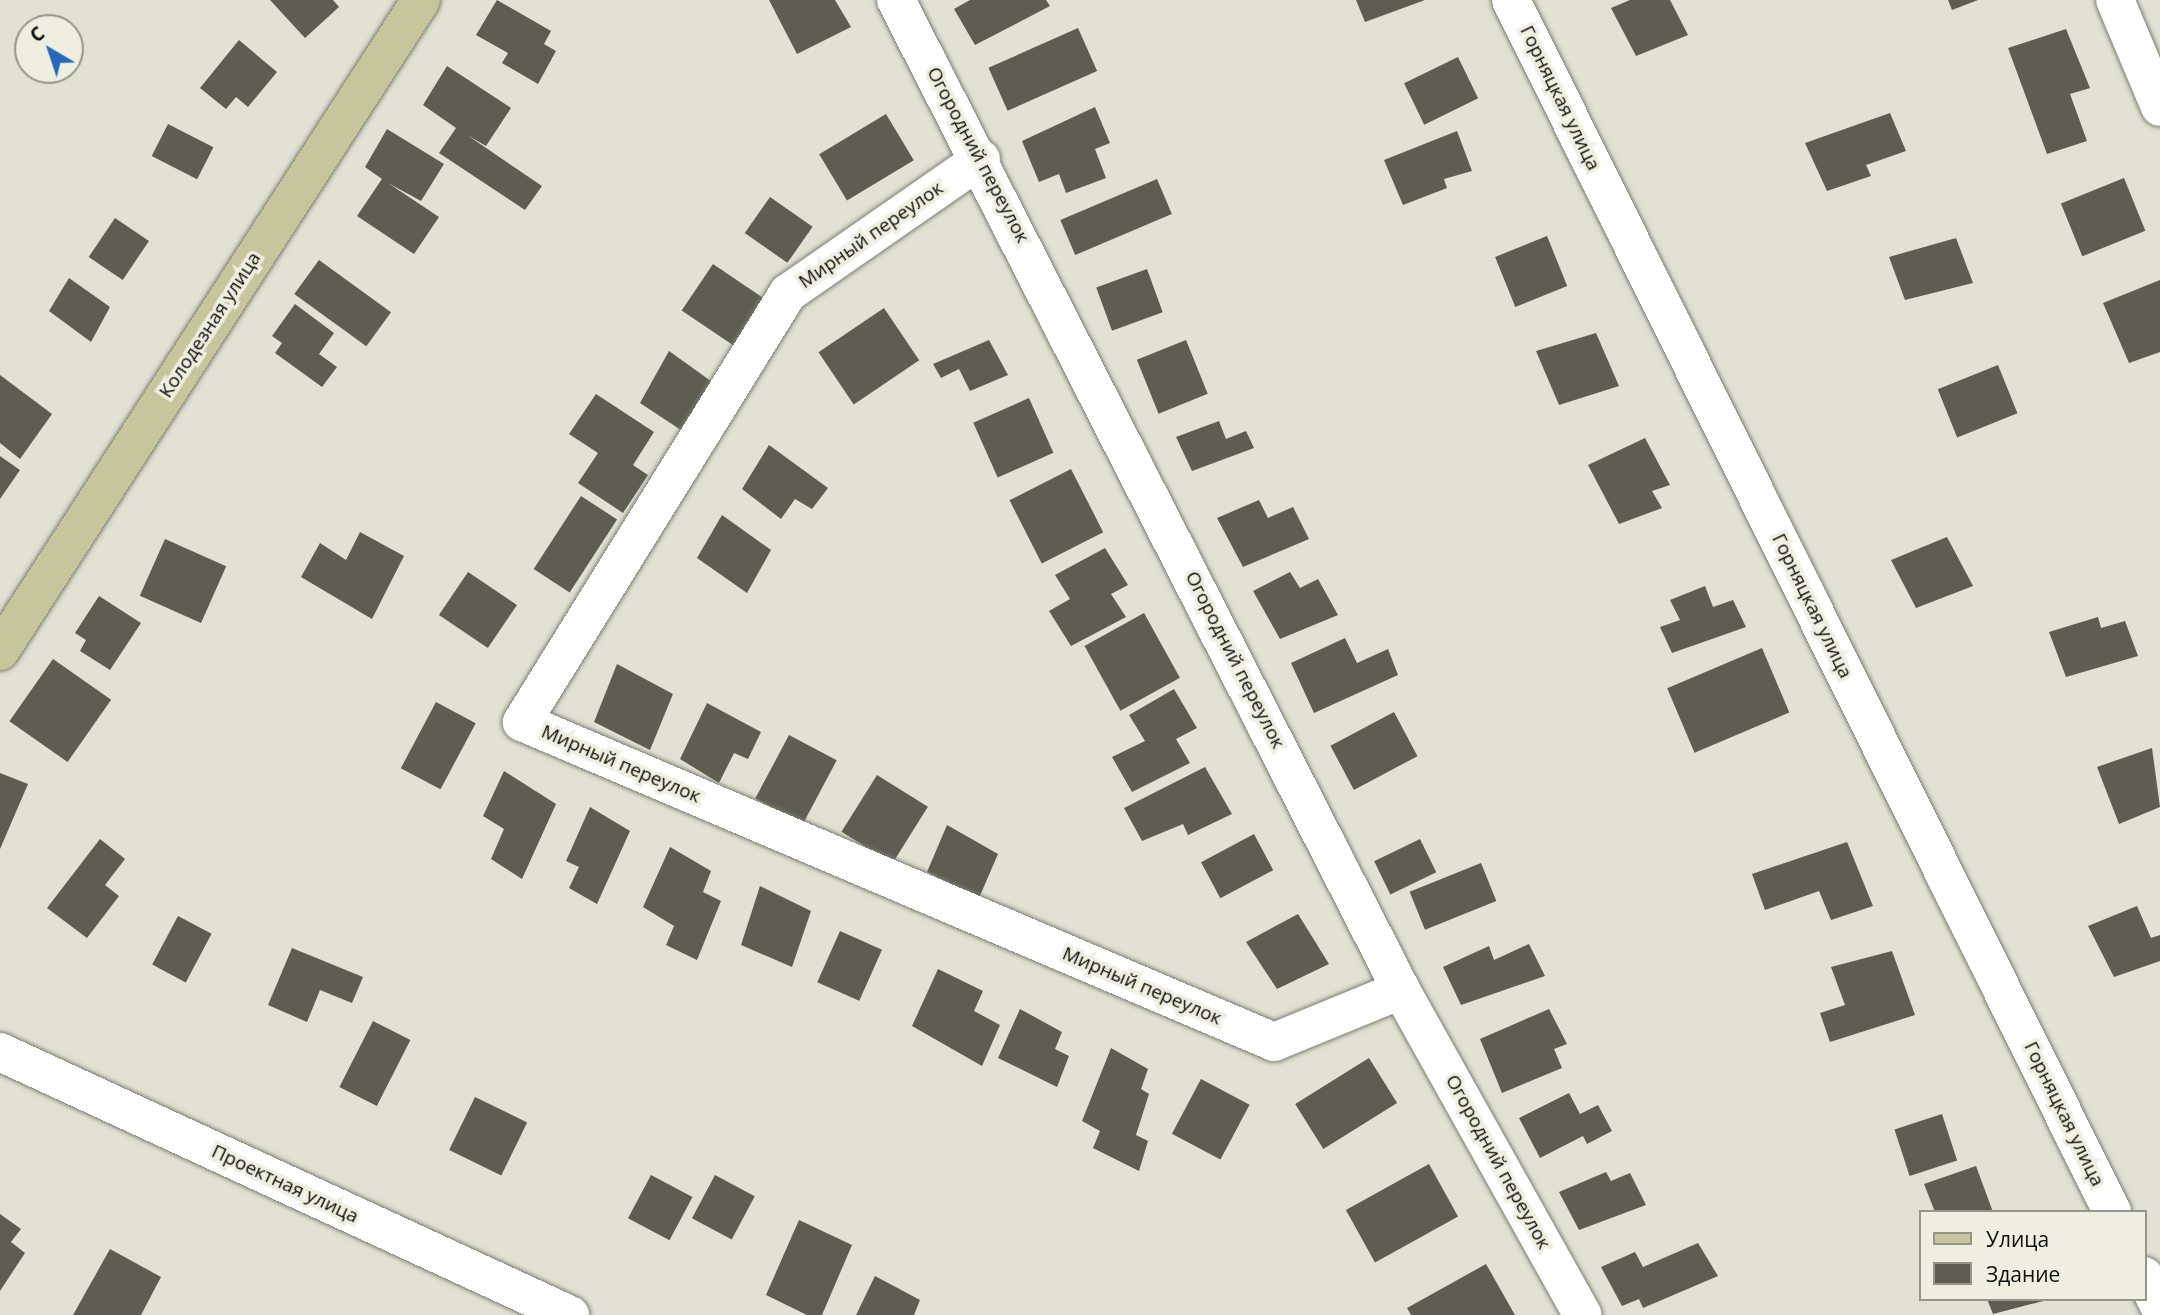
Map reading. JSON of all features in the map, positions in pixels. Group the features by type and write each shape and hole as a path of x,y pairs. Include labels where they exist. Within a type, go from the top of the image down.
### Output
{"main road":[{"name":"Колодезная улица","path":"0,651 421,0"}],"street":[{"name":"Огородний переулок","path":"896,0 982,159 1401,990 1583,1315"},
{"name":"Горняцкая улица","path":"1511,0 2111,1210"},
{"path":"2115,0 2160,107"},
{"name":"Мирный переулок","path":"982,159 788,293 522,722 1274,1042 1401,990"},
{"name":"Проектная улица","path":"0,1052 570,1315"},
{"path":"2146,1280 2160,1308"}],"building":[{"path":"270,0 333,0 339,7 305,38"},
{"path":"497,0 551,31 544,44 556,51 538,84 502,63 508,53 476,35"},
{"path":"769,0 835,0 851,27 797,54"},
{"path":"970,0 1046,0 1050,6 975,45 954,9"},
{"path":"1356,0 1425,0 1365,22"},
{"path":"1630,0 1670,0 1688,35 1636,56 1611,8"},
{"path":"1948,0 1978,0 1952,10"},
{"path":"1078,28 1097,71 1008,111 988,68"},
{"path":"2066,29 2090,88 2070,94 2087,141 2047,154 2008,48"},
{"path":"239,40 277,72 248,107 236,97 226,109 200,88"},
{"path":"1458,57 1478,98 1424,125 1404,83"},
{"path":"447,66 511,108 486,146 467,135 542,186 525,210 439,153 456,128 423,105"},
{"path":"1095,107 1110,143 1095,149 1106,178 1066,193 1059,174 1039,182 1022,141"},
{"path":"1890,113 1906,151 1866,165 1871,176 1827,191 1805,143"},
{"path":"886,114 914,160 847,200 819,154"},
{"path":"168,124 213,147 197,179 152,156"},
{"path":"387,129 444,164 421,201 388,183 439,217 414,254 357,216 382,179 365,167"},
{"path":"1457,131 1472,171 1444,179 1447,188 1403,205 1384,160"},
{"path":"2124,178 2145,231 2082,256 2061,203"},
{"path":"1157,179 1172,214 1075,255 1060,220"},
{"path":"770,197 813,227 787,263 745,233"},
{"path":"115,218 149,241 123,280 89,257"},
{"path":"1547,236 1567,286 1515,307 1495,257"},
{"path":"1956,238 1973,283 1905,300 1889,257"},
{"path":"319,260 391,312 366,346 294,294"},
{"path":"713,264 769,302 738,348 682,310"},
{"path":"1147,269 1163,312 1112,331 1096,287"},
{"path":"69,278 110,307 91,342 49,311"},
{"path":"2160,280 2160,352 2129,363 2103,303"},
{"path":"295,304 334,333 319,354 337,367 322,387 275,353 282,343 272,336"},
{"path":"884,308 919,360 854,404 819,352"},
{"path":"1596,333 1619,386 1559,405 1536,351"},
{"path":"989,340 1008,375 970,391 959,369 941,378 933,364"},
{"path":"1186,340 1208,394 1159,414 1137,360"},
{"path":"669,351 715,384 687,434 640,403"},
{"path":"1998,365 2017,413 1957,438 1938,389"},
{"path":"0,375 52,414 20,459 0,443"},
{"path":"596,394 654,432 633,465 648,475 623,513 578,483 598,453 569,434"},
{"path":"1029,398 1053,453 998,478 973,423"},
{"path":"1219,421 1226,439 1246,431 1254,448 1192,471 1176,437"},
{"path":"1645,438 1670,485 1652,491 1662,508 1619,524 1588,465"},
{"path":"769,445 828,488 812,509 795,499 781,519 742,489"},
{"path":"0,456 20,470 0,499"},
{"path":"1071,469 1103,532 1042,564 1010,500"},
{"path":"581,496 617,519 570,592 534,569"},
{"path":"1259,500 1268,518 1293,507 1309,539 1243,567 1217,518"},
{"path":"722,515 771,550 747,593 697,558"},
{"path":"360,532 404,556 372,619 301,577 320,543 346,560"},
{"path":"1947,537 1973,586 1916,608 1891,560"},
{"path":"165,539 226,566 201,623 140,596"},
{"path":"1105,548 1128,585 1111,594 1126,617 1071,646 1049,611 1070,599 1055,575"},
{"path":"468,572 517,605 488,648 439,615"},
{"path":"1290,572 1300,588 1318,579 1338,615 1280,639 1253,591"},
{"path":"1705,586 1713,607 1733,600 1746,627 1672,653 1660,627 1680,620 1670,600"},
{"path":"99,596 141,623 110,670 80,651 86,640 75,633"},
{"path":"1144,613 1180,678 1120,711 1085,646"},
{"path":"2098,617 2101,628 2125,621 2138,656 2066,677 2049,632"},
{"path":"1345,638 1357,663 1388,649 1398,675 1314,713 1291,663"},
{"path":"1762,648 1789,712 1695,753 1667,688"},
{"path":"53,659 111,700 68,762 9,721"},
{"path":"617,664 673,694 650,750 594,722"},
{"path":"1174,689 1197,728 1176,739 1190,763 1132,792 1112,757 1145,741 1129,715"},
{"path":"436,702 476,723 441,789 401,768"},
{"path":"707,703 761,732 748,759 734,753 719,783 680,759"},
{"path":"1394,712 1417,756 1354,790 1330,746"},
{"path":"789,735 837,760 803,824 755,799"},
{"path":"2152,748 2160,807 2119,824 2097,767"},
{"path":"1205,767 1232,814 1188,835 1183,824 1142,841 1124,808"},
{"path":"504,771 556,804 522,879 491,859 504,829 483,816"},
{"path":"0,773 28,784 0,849"},
{"path":"877,775 928,807 892,864 841,832"},
{"path":"590,807 630,831 597,904 569,888 579,867 566,861"},
{"path":"947,825 998,854 979,898 927,872"},
{"path":"1254,834 1273,870 1220,898 1201,862"},
{"path":"100,839 125,859 105,885 119,896 87,938 47,908"},
{"path":"1420,839 1436,872 1390,895 1374,861"},
{"path":"1847,842 1873,906 1831,920 1819,891 1765,910 1752,874"},
{"path":"670,847 711,871 703,892 721,901 697,960 666,945 674,926 643,907"},
{"path":"1481,863 1496,901 1425,930 1410,892"},
{"path":"760,886 811,911 792,967 741,945"},
{"path":"2137,906 2151,938 2160,935 2160,961 2114,977 2088,926"},
{"path":"1298,914 1329,964 1277,989 1246,942"},
{"path":"178,916 212,934 186,982 152,965"},
{"path":"840,931 882,950 859,1001 817,982"},
{"path":"1529,944 1545,976 1461,1005 1443,967 1489,946 1494,960"},
{"path":"292,948 363,977 352,1003 320,990 307,1022 268,1005"},
{"path":"1892,951 1915,1015 1830,1042 1820,1013 1845,1005 1831,967"},
{"path":"938,969 983,991 974,1011 1000,1025 982,1066 912,1026"},
{"path":"1020,1009 1062,1032 1055,1049 1069,1056 1057,1087 998,1058"},
{"path":"1549,1009 1567,1044 1554,1049 1562,1068 1502,1093 1480,1039"},
{"path":"373,1021 410,1040 377,1106 339,1087"},
{"path":"1111,1048 1148,1069 1141,1089 1149,1094 1136,1135 1148,1141 1139,1171 1093,1148 1100,1131 1082,1121"},
{"path":"1369,1058 1397,1103 1323,1149 1295,1104"},
{"path":"1201,1079 1250,1105 1220,1160 1172,1134"},
{"path":"1569,1093 1580,1114 1598,1105 1612,1131 1587,1144 1583,1136 1540,1158 1519,1118"},
{"path":"475,1097 527,1122 501,1175 449,1150"},
{"path":"1942,1114 1957,1161 1910,1176 1894,1129"},
{"path":"1429,1164 1458,1216 1375,1263 1346,1210"},
{"path":"1976,1166 1992,1210 1934,1210 1924,1184"},
{"path":"1606,1172 1611,1181 1630,1173 1646,1205 1579,1230 1559,1192"},
{"path":"651,1175 692,1197 669,1240 628,1218"},
{"path":"715,1175 755,1196 732,1239 692,1218"},
{"path":"0,1214 21,1229 11,1242 25,1253 0,1291"},
{"path":"799,1220 852,1245 822,1315 807,1315 766,1295"},
{"path":"1698,1243 1718,1276 1643,1308 1639,1299 1622,1306 1601,1267 1635,1252 1643,1267"},
{"path":"110,1249 161,1277 141,1315 73,1315"},
{"path":"1486,1264 1515,1315 1411,1315 1407,1308"},
{"path":"875,1276 920,1300 914,1315 856,1315"},
{"path":"1988,1301 2043,1301 1993,1314"}]}
